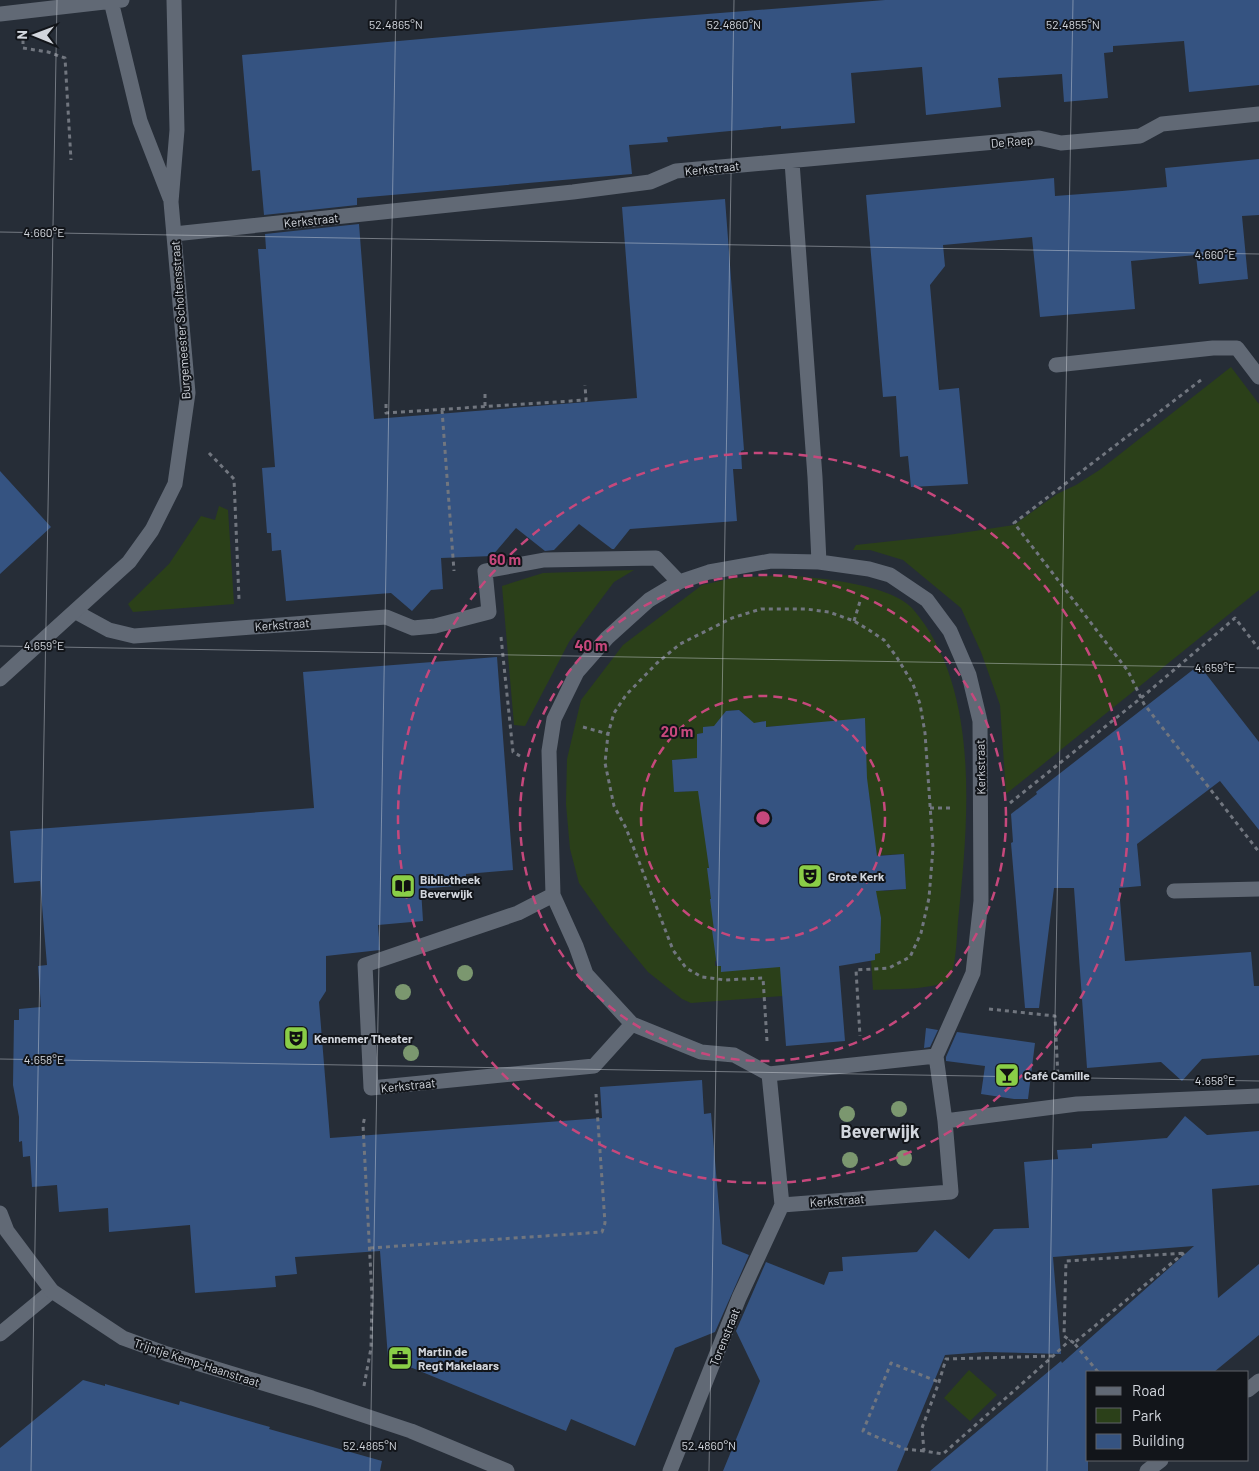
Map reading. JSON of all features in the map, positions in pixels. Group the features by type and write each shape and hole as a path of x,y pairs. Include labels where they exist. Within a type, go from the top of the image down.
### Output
{"street":[{"name":"Burgemeester Scholtensstraat","path":"0,679 129,562 152,530 175,484 188,393 172,202 178,130 174,0"},
{"name":"Burgemeester Scholtensstraat","path":"117,1 140,121 172,202"},
{"path":"0,14 117,1"},
{"name":"De Raep","path":"792,162 1039,138 1061,143 1140,136 1162,124 1259,114"},
{"path":"792,162 815,477 819,562"},
{"name":"Kerkstraat","path":"174,234 572,192 650,182 676,172 762,163 792,162"},
{"path":"1056,364 1213,348 1237,348 1259,377"},
{"path":"489,612 485,571 544,560 656,558 680,582"},
{"name":"Kerkstraat","path":"769,1074 734,1055 701,1052 632,1024 586,974 554,895 548,751 554,719 577,672 607,638 649,600 680,582 709,572 771,561 819,562 869,569 890,575 927,600 950,631 969,675 980,721 981,901 973,973 936,1056 945,1121 951,1192 782,1205"},
{"name":"Kerkstraat","path":"76,612 109,630 134,636 386,617 413,628 435,626 489,612"},
{"path":"1174,891 1259,889"},
{"name":"Kerkstraat","path":"554,895 518,913 365,965 371,1088 594,1066"},
{"path":"594,1066 632,1024"},
{"path":"782,1205 769,1074 936,1056"},
{"path":"945,1121 1077,1104 1259,1096"},
{"name":"Torenstraat","path":"670,1471 739,1298 782,1205"},
{"path":"0,1213 7,1231 52,1291 0,1334"},
{"name":"Trijntje Kemp-Haanstraat","path":"52,1291 123,1338 167,1354 411,1431 507,1471"},
{"path":"1249,1389 1259,1381"},
{"path":"1147,1471 1160,1461"}],"path":[{"path":"20,11 23,48 48,52 65,58 71,160"},
{"path":"1237,348 1211,372 1014,522 1128,671 1141,698 1259,852"},
{"path":"386,404 386,413 586,400 585,385"},
{"path":"485,394 486,407"},
{"path":"442,410 457,620"},
{"path":"184,427 234,479 240,627"},
{"path":"769,1074 763,978 725,980 702,977 686,968 677,956 664,928 626,828 614,806 605,763 608,734 614,713 626,695 657,664 680,644 732,618 761,609 806,609 829,612 854,621 884,640 913,684 920,704 925,734 933,848 928,898 921,933 910,957 889,968 856,970 861,1064"},
{"path":"489,612 501,638 513,752 549,773"},
{"path":"981,808 1007,805 1141,698 1235,618 1259,648"},
{"path":"958,1006 1055,1016 1059,1107"},
{"path":"370,1248 602,1232 605,1223 594,1066"},
{"path":"359,1414 371,1348 372,1296 363,1125 371,1088"},
{"path":"1074,1343 1185,1253 1066,1261 1064,1336 1074,1343 1097,1371"},
{"path":"939,1382 891,1363 863,1430 905,1449 942,1454 1070,1340"},
{"path":"924,1451 922,1428 946,1359 1053,1356"}],"green space":[{"path":"1231,367 1259,404 1259,590 1006,794 1000,705 981,652 961,608 903,560 870,550 853,550 856,545 948,535 1014,525 1057,494 1076,485 1101,469"},
{"path":"219,506 228,510 234,604 133,612 128,604 169,564 201,516 215,520"},
{"path":"634,570 614,582 569,642 525,726 514,725 502,586 543,573"},
{"path":"782,575 851,583 887,593 901,600 912,608 934,640 950,677 960,716 965,758 965,842 953,970 948,980 942,983 933,986 873,990 871,960 875,954 880,953 880,948 870,892 876,892 876,888 884,891 906,889 904,854 882,855 874,859 864,801 870,800 869,795 863,795 866,747 865,719 766,727 765,721 760,722 760,728 747,729 745,715 739,710 726,711 720,718 722,731 708,733 707,727 703,727 703,733 697,734 705,758 672,760 675,792 708,790 714,867 707,868 716,898 710,899 711,903 716,903 718,930 712,930 720,961 715,961 715,966 721,966 721,971 781,961 783,996 691,1003 682,999 648,972 610,926 579,883 570,849 566,804 567,759 581,700 623,645 702,585 734,578"},
{"path":"969,1370 997,1395 970,1421 944,1398"}],"building":[{"path":"885,0 1259,0 1259,85 1189,92 1184,41 1113,46 1113,52 1104,53 1108,98 1064,102 1062,74 998,78 1001,107 926,115 922,67 851,73 855,123 781,129 781,126 667,137 668,142 629,145 632,174 357,198 357,205 264,215 260,170 252,171 242,55 644,19"},
{"path":"1259,159 1259,215 1242,216 1248,279 1199,284 1196,255 1131,261 1135,309 1040,317 1032,237 943,245 945,266 930,285 939,390 959,388 968,484 911,487 908,456 900,457 896,396 883,397 866,195 1054,178 1055,196 1167,187 1165,168"},
{"path":"725,199 744,450 741,451 742,469 733,469 737,521 630,529 614,549 579,524 554,550 545,551 516,528 492,556 441,558 443,589 431,590 412,611 391,593 286,601 281,550 272,551 271,533 267,533 262,468 275,467 258,249 266,249 265,234 359,224 374,419 637,398 622,207"},
{"path":"0,471 51,527 0,574"},
{"path":"497,657 513,870 466,874 466,885 421,889 423,921 378,925 380,950 326,956 326,991 319,1002 330,1138 602,1118 600,1087 702,1080 704,1114 711,1113 722,1244 749,1255 715,1332 675,1348 635,1446 571,1419 566,1431 388,1358 380,1251 295,1257 297,1274 275,1276 276,1287 195,1293 190,1225 109,1232 108,1208 59,1212 57,1185 32,1187 30,1156 23,1157 22,1141 19,1142 19,1117 13,1085 14,1020 19,1020 19,1009 41,1007 38,966 47,965 40,881 14,883 10,831 314,808 303,672"},
{"path":"1199,665 1259,742 1259,830 1220,781 1137,844 1141,886 1119,888 1125,961 1251,952 1254,986 1259,986 1259,1055 1202,1059 1182,1081 1161,1062 1087,1068 1074,888 1054,888 1039,1008 1025,1008 1011,843 1013,842 1011,814 1037,794 1036,792"},
{"name":"Grote Kerk","path":"739,710 754,723 766,721 766,727 865,718 867,778 877,856 904,854 906,889 876,891 881,918 880,953 875,954 875,960 839,966 845,1041 786,1046 780,967 721,972 721,966 717,966 712,930 714,930 707,868 709,868 698,791 674,792 672,760 697,758 697,734 703,733 703,727 714,726 726,711"},
{"path":"926,1028 938,1030 930,1047 924,1048"},
{"name":"Café Camille","path":"957,1032 1035,1043 1028,1099 981,1094 985,1066 946,1061"},
{"path":"1185,1116 1207,1135 1259,1131 1259,1185 1212,1189 1218,1298 1259,1264 1259,1335 1215,1371 1086,1371 1086,1461 1088,1461 1088,1471 930,1471 1061,1361 1062,1363 1194,1246 1053,1257 1061,1354 985,1352 945,1355 897,1471 723,1471 760,1381 736,1331 766,1262 824,1285 829,1272 843,1271 842,1257 917,1252 935,1230 969,1259 994,1229 1029,1228 1024,1162 1058,1159 1057,1150 1092,1148 1092,1144 1167,1138"},
{"path":"83,1380 105,1386 105,1384 179,1405 180,1401 382,1461 380,1471 0,1471 0,1448"}],"place":[{"name":"Grote Kerk","path":"810,876"},
{"name":"Bibliotheek Beverwijk","path":"403,886"},
{"name":"Kennemer Theater","path":"296,1038"},
{"name":"Café Camille","path":"1007,1075"},
{"name":"Martin de Regt Makelaars","path":"400,1358"}],"district":[{"name":"Beverwijk","path":"880,1131"}]}
